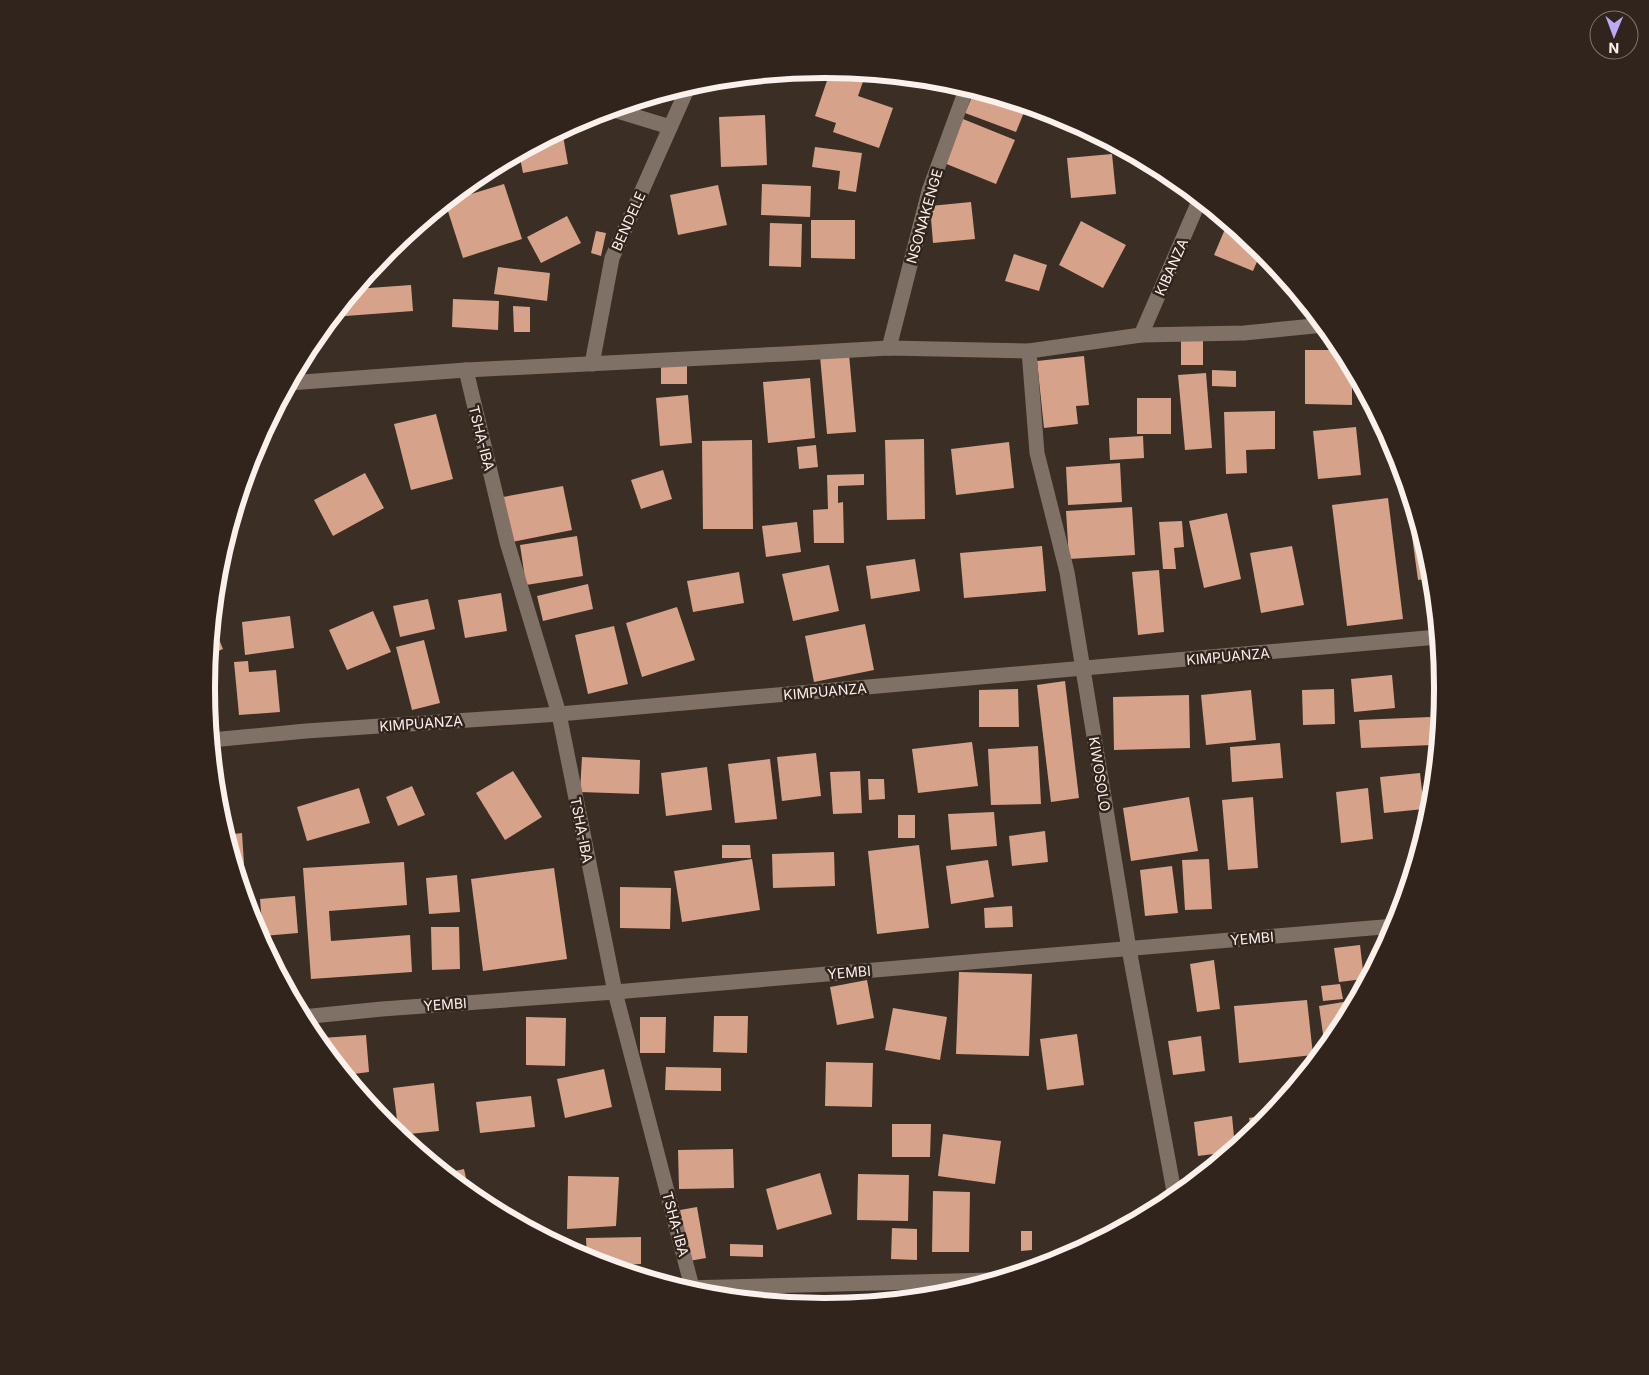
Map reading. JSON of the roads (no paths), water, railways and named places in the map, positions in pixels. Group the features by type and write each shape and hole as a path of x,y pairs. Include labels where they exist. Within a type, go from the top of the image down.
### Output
{"street":[{"name":"BENDELE","path":"592,364 612,258 685,94"},
{"name":"NSONAKENGE","path":"889,348 929,191 964,94"},
{"path":"622,112 670,127"},
{"name":"KIBANZA","path":"1141,335 1197,205"},
{"path":"296,383 466,370 889,348 1029,351 1141,335 1244,333 1315,326"},
{"name":"KIWOSOLO","path":"1029,351 1037,453 1067,572 1130,949 1173,1188"},
{"name":"TSHA-IBA","path":"466,370 507,542 559,714 615,992 688,1282"},
{"name":"KIMPUANZA","path":"217,739 306,731 559,714 1432,638"},
{"name":"YEMBI","path":"311,1016 1385,927"},
{"path":"719,1288 966,1281"}]}
